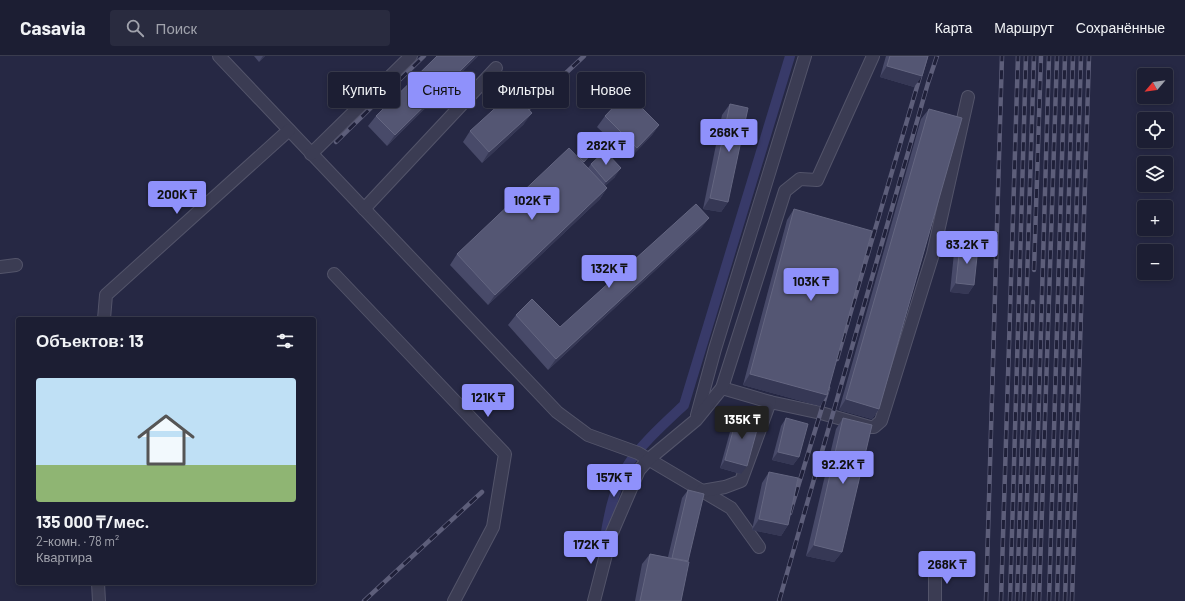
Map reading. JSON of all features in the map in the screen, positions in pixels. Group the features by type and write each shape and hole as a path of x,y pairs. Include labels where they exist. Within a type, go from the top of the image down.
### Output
{"street":[{"path":"219,56 556,412 588,435 638,453 731,508 759,547"},
{"path":"311,154 411,56"},
{"path":"696,420 715,349 805,56"},
{"path":"594,601 611,535 639,470 649,459 696,420 722,388 785,191 800,179 817,180 873,56"},
{"path":"364,209 496,68"},
{"path":"722,388 770,402 821,413 870,427 874,427 881,421 933,254 968,97"},
{"path":"104,317 106,295 289,130"},
{"path":"0,267 16,265"},
{"path":"334,274 505,454 493,527 454,601"},
{"path":"702,490 725,487 741,481 770,402"},
{"path":"935,569 935,601"},
{"path":"98,585 99,601"}],"building":[{"path":"437,56 475,56 459,72 421,72"},
{"path":"890,56 928,56 922,76 887,66"},
{"path":"408,85 408,108 422,108 395,135 376,116 384,108 400,108 400,92"},
{"path":"730,104 748,108 728,202 710,198"},
{"path":"495,108 527,108 532,113 489,152 470,131"},
{"path":"613,108 642,108 659,125 637,148 605,116"},
{"path":"929,109 962,118 879,409 846,399"},
{"path":"594,137 601,143 584,162 577,155"},
{"path":"569,148 607,188 495,295 457,254"},
{"path":"605,151 621,168 606,182 591,164"},
{"path":"696,204 709,218 556,359 516,315 532,299 560,327"},
{"path":"794,209 872,231 827,395 750,374"},
{"path":"960,245 978,247 974,285 956,283"},
{"path":"738,413 760,419 747,466 725,460"},
{"path":"786,418 808,424 799,457 778,452"},
{"path":"843,418 872,425 842,552 814,545"},
{"path":"769,472 798,478 788,525 759,519"},
{"path":"688,490 704,494 688,561 672,558"},
{"path":"650,554 689,562 681,601 640,601"}],"waterway":[{"path":"604,544 614,495 626,468 645,443 684,405 790,56"}],"railway":[{"path":"336,142 424,56"},
{"path":"520,116 584,56"},
{"path":"837,359 926,56"},
{"path":"779,601 937,56"},
{"path":"986,601 1002,56"},
{"path":"1001,601 1018,56"},
{"path":"1010,601 1026,56"},
{"path":"1017,601 1034,56"},
{"path":"1034,270 1041,56"},
{"path":"1033,601 1049,56"},
{"path":"1039,601 1057,56"},
{"path":"1049,601 1065,56"},
{"path":"1057,601 1073,56"},
{"path":"1065,601 1081,56"},
{"path":"1072,601 1089,56"},
{"path":"1024,601 1033,302"},
{"path":"790,513 828,388"},
{"path":"364,601 482,492"}]}
